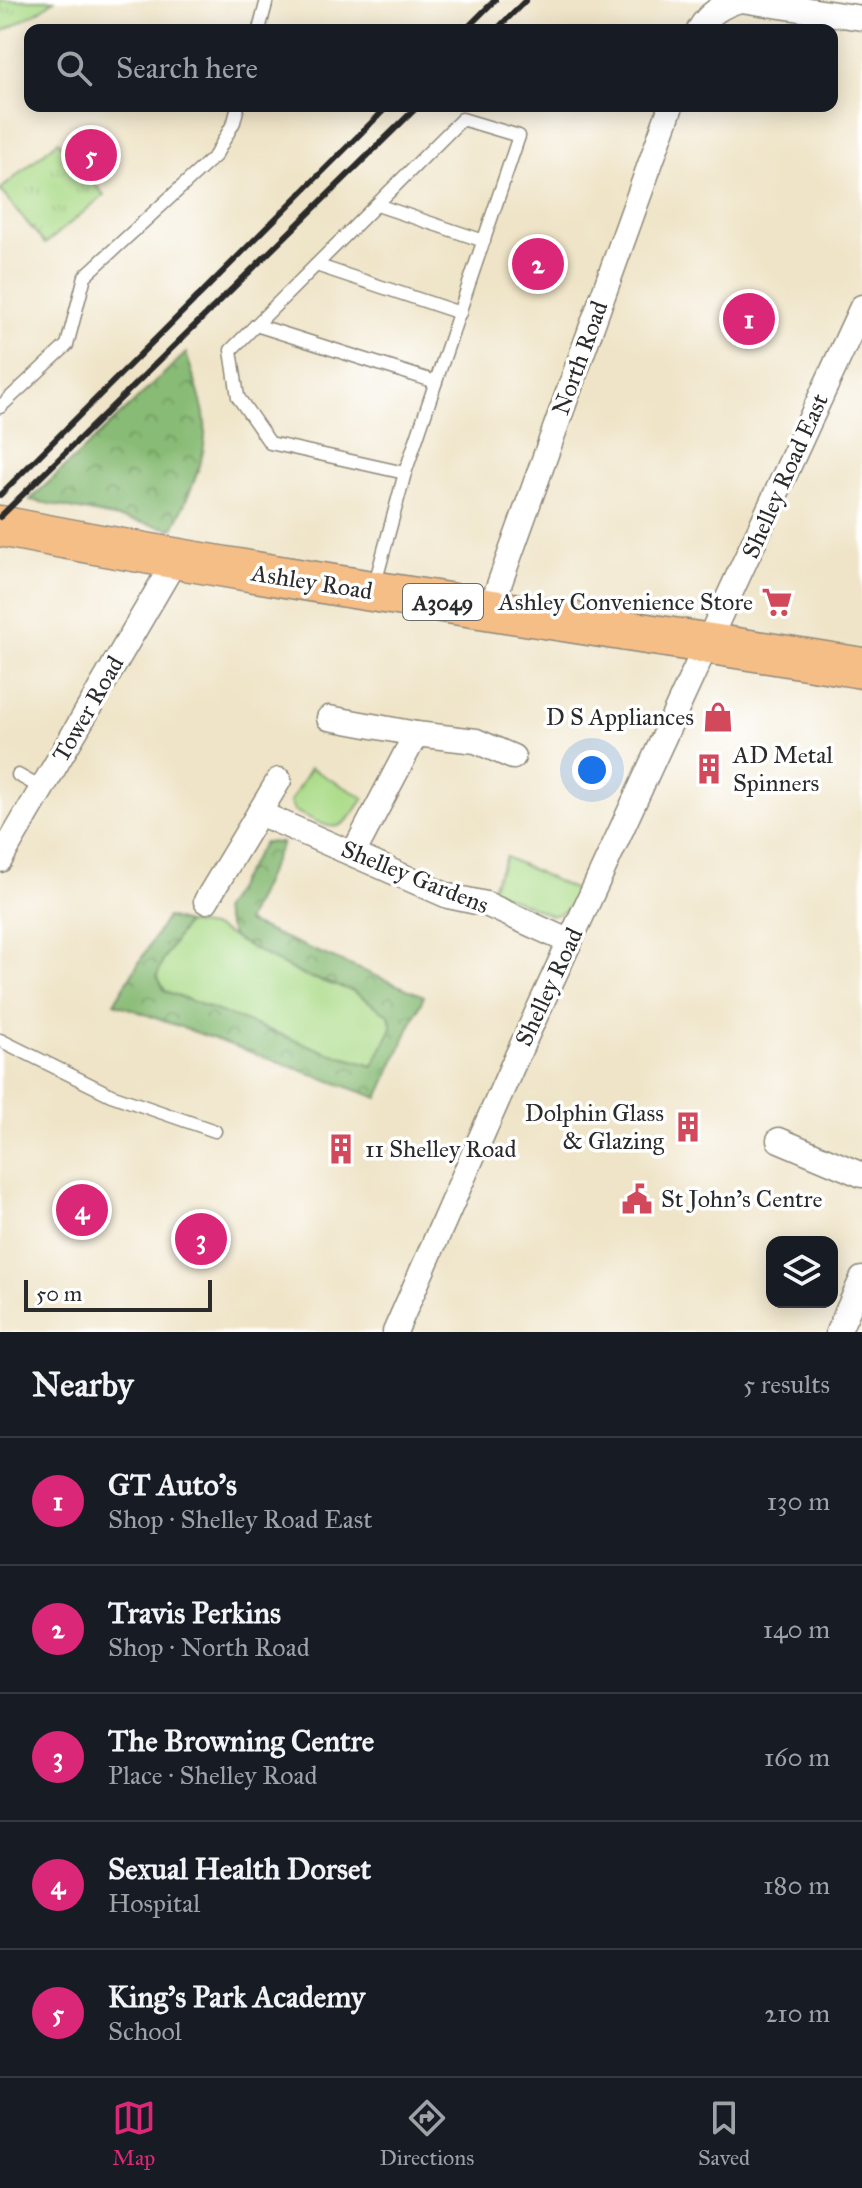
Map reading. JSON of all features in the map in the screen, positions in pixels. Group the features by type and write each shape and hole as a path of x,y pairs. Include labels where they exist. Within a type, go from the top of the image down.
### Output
{"main road":[{"name":"Ashley Road","path":"12,529 373,592 862,668"}],"street":[{"path":"702,24 706,18 734,2 822,6 862,18"},
{"name":"North Road","path":"490,610 669,112"},
{"name":"Shelley Road East","path":"709,645 862,307"},
{"name":"Tower Road","path":"0,860 176,559"},
{"name":"Shelley Road","path":"395,1332 570,942 709,645"},
{"path":"329,718 476,741 513,757"},
{"path":"353,854 416,734"},
{"path":"206,901 279,780"},
{"name":"Shelley Gardens","path":"259,813 448,896 486,904 570,942"},
{"path":"779,1140 862,1175"},
{"path":"838,1332 862,1279"}],"lane":[{"path":"261,24 267,0"},
{"path":"0,407 67,345 85,276 215,156 236,112"},
{"path":"373,592 405,473 519,136 462,119 231,350 238,397 270,443 405,473"},
{"path":"377,205 484,241"},
{"path":"316,265 460,313"},
{"path":"256,325 436,382"},
{"path":"18,775 41,788"},
{"path":"0,1040 111,1095 215,1131"}],"green space":[{"path":"0,0 54,0 0,33"},
{"path":"58,141 104,195 45,244 0,190"},
{"path":"186,353 204,414 204,444 192,487 173,529 30,500"},
{"path":"310,768 364,798 341,825 327,825 294,811 290,802"},
{"path":"264,842 282,843 246,922 424,996 378,1098 114,1003 167,917 186,923 164,958 157,976 165,991 329,1053 373,1066 392,1028 389,1015 353,991 302,975 233,938 222,911"},
{"path":"506,857 577,891 568,908 550,915 491,889"},
{"path":"186,923 216,928 302,975 353,991 389,1015 392,1028 373,1066 329,1053 165,991 157,976 164,958"}],"railway":[{"path":"471,24 495,0"},
{"path":"502,24 526,0"},
{"path":"0,495 382,112"},
{"path":"0,517 412,112"}],"place":[{"name":"King's Park Academy","path":"91,155"},
{"name":"Travis Perkins","path":"538,264"},
{"name":"GT Auto's","path":"749,319"},
{"name":"Ashley Convenience Store","path":"777,602"},
{"name":"D S Appliances","path":"718,717"},
{"name":"AD Metal Spinners","path":"709,769"},
{"name":"Dolphin Glass & Glazing","path":"688,1127"},
{"name":"11 Shelley Road","path":"341,1149"},
{"name":"St John's Centre","path":"637,1199"},
{"name":"Sexual Health Dorset","path":"82,1210"},
{"name":"The Browning Centre","path":"201,1239"}]}
